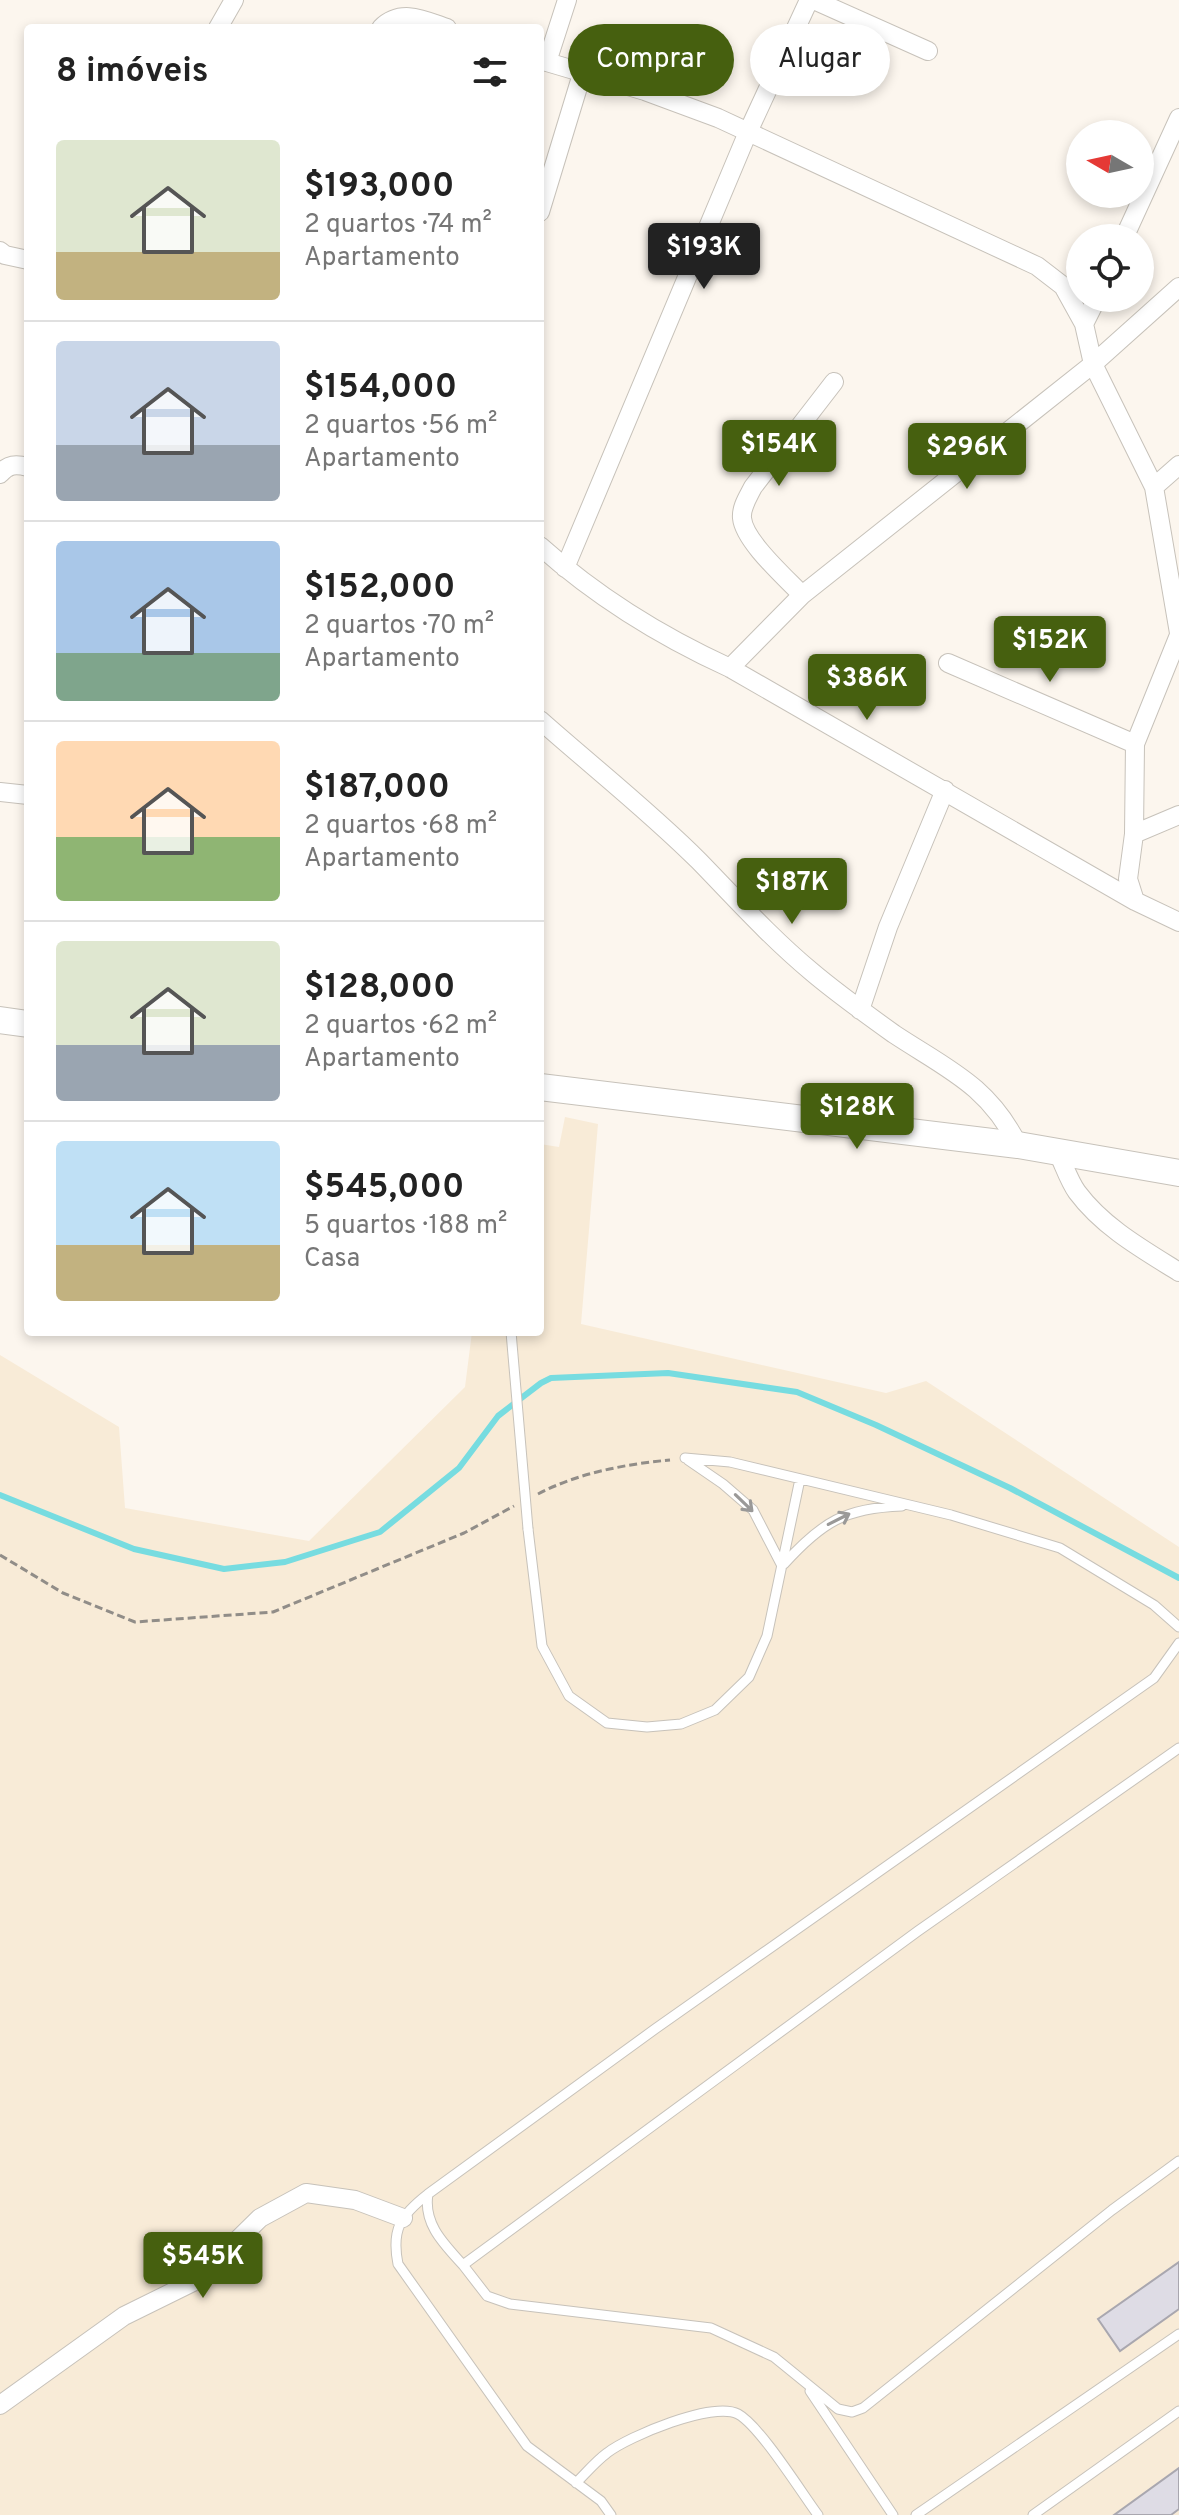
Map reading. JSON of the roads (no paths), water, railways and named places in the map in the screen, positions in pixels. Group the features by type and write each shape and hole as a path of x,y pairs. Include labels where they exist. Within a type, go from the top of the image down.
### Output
{"street":[{"path":"220,24 234,0"},
{"path":"567,0 544,61 568,69"},
{"path":"565,568 748,132 812,0 928,51"},
{"path":"385,24 390,19 411,16 435,24"},
{"path":"544,199 575,96"},
{"path":"658,96 748,132 1037,266 1063,286 1084,324 1093,364 1154,487 1179,634 1135,744 1134,834 1128,879 1135,901"},
{"path":"1130,224 1179,118"},
{"path":"0,251 24,259"},
{"path":"730,668 802,595 1093,364 1179,287"},
{"path":"1084,324 1090,312"},
{"path":"802,595 753,541 742,517 744,503 834,382"},
{"path":"1154,487 1179,465"},
{"path":"0,474 5,467 24,466"},
{"path":"544,550 586,586 663,635 730,668 1135,901 1179,922"},
{"path":"948,663 1135,744"},
{"path":"544,724 697,859 760,925 860,1010 950,1069 990,1101 1004,1118 1018,1145"},
{"path":"860,1010 888,927 945,790"},
{"path":"0,792 24,795"},
{"path":"1134,834 1179,815"},
{"path":"0,1020 24,1023"},
{"path":"544,1087 1018,1145 1179,1173"},
{"path":"1058,1153 1076,1191 1100,1217 1129,1241 1179,1272"},
{"path":"0,2405 124,2316 197,2280 260,2218 306,2193 355,2200 403,2218"}],"lane":[{"path":"511,1336 528,1529 542,1646 569,1696 607,1723 647,1727 681,1724 715,1710 749,1677 767,1636 800,1479"},
{"path":"782,1566 753,1510 723,1484 685,1458 730,1462 913,1506 1060,1548 1154,1605 1179,1627"},
{"path":"782,1566 812,1533 849,1513 878,1507 913,1506"},
{"path":"611,2515 601,2501 527,2446 398,2264 394,2243 408,2209 655,2029 1154,1678 1179,1643"},
{"path":"463,2265 918,1931 1179,1748"},
{"path":"428,2194 426,2209 437,2236 487,2296 510,2304 711,2328 774,2357 838,2409 852,2412 863,2408 1112,2210 1179,2161"},
{"path":"916,2515 1179,2334"},
{"path":"804,2381 893,2515"},
{"path":"576,2483 608,2452 688,2416 728,2410 751,2424 818,2515"},
{"path":"1033,2515 1179,2411"}],"waterway":[{"path":"0,1495 134,1549 224,1569 285,1562 380,1532 459,1468 498,1416 551,1378 668,1373 797,1392 1010,1488 1179,1578"}]}
